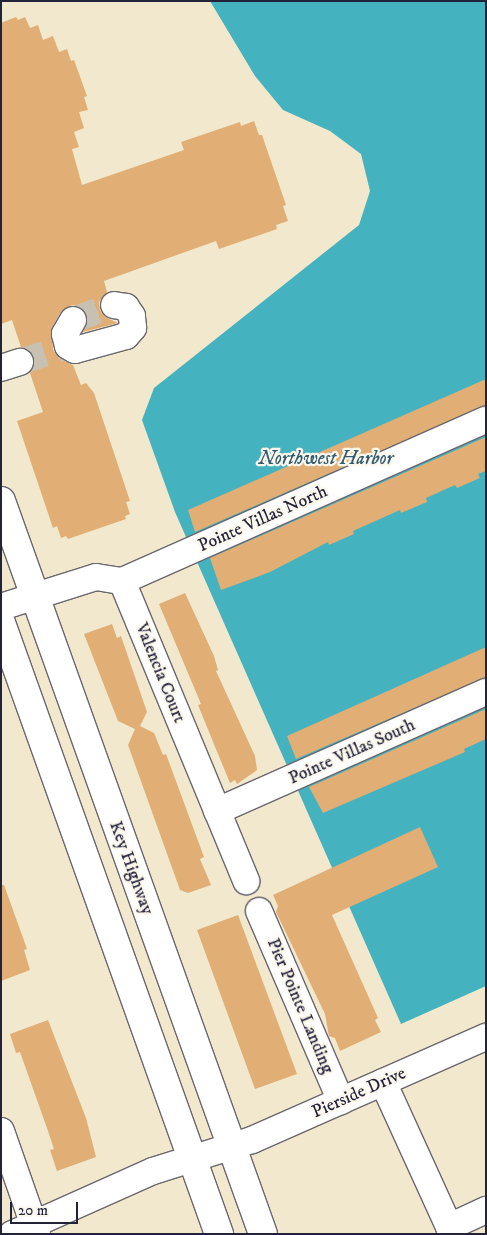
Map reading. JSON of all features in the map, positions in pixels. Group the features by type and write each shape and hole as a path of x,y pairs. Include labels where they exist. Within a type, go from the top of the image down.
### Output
{"main road":[{"name":"Key Highway","path":"1,501 263,1234"},
{"path":"1,623 219,1234"}],"street":[{"path":"73,320 65,334 68,346 75,350 83,351 126,336 132,328 132,316 126,307 114,305"},
{"name":"Pointe Villas North","path":"122,581 486,420"},
{"path":"1,606 96,577 122,581"},
{"name":"Valencia Court","path":"122,581 246,881"},
{"name":"Pointe Villas South","path":"217,811 486,692"},
{"name":"Pier Pointe Landing","path":"259,911 340,1101"},
{"name":"Pierside Drive","path":"27,1231 153,1171 231,1146 486,1037"},
{"path":"383,1082 449,1227 486,1210"},
{"path":"1,1131 27,1231"}],"water":[{"name":"Northwest Harbor","path":"210,1 486,1 486,986 401,1024 175,512 142,420 154,388 359,225 370,191 361,154 330,131 283,110 255,76"}],"building":[{"path":"16,17 18,20 25,17 30,28 38,25 43,40 53,36 59,52 67,49 71,61 74,60 87,96 84,97 88,110 79,112 84,128 74,132 79,147 72,149 82,185 184,150 181,142 240,122 241,126 254,121 259,135 262,135 286,205 283,206 288,221 276,225 277,229 219,249 216,241 104,281 107,292 99,302 100,310 105,317 118,323 83,332 88,319 81,307 72,305 60,313 52,327 53,350 60,359 73,365 81,385 86,383 94,393 130,501 126,502 130,514 125,516 126,519 68,539 66,536 61,538 57,526 53,528 17,421 43,412 30,373 34,358 30,351 21,347 12,320 1,324 1,23"},
{"path":"486,379 486,405 195,532 188,510"},
{"path":"486,437 486,471 478,474 480,478 457,488 455,485 426,498 427,502 401,513 400,510 353,531 354,534 329,545 328,542 270,572 221,590 210,558"},
{"path":"185,593 214,656 218,670 216,671 255,756 257,770 237,784 235,780 230,783 198,705 201,704 159,604"},
{"path":"112,624 117,638 121,636 147,712 140,726 154,733 163,755 166,754 204,857 200,859 211,885 188,893 180,890 128,745 135,729 118,721 84,634"},
{"path":"486,647 486,677 296,759 287,736"},
{"path":"486,709 486,739 464,749 465,752 323,813 309,787"},
{"path":"420,827 438,867 332,915 378,1018 375,1020 381,1032 340,1051 335,1038 329,1036 325,1014 276,912 278,906 273,895"},
{"path":"1,885 4,885 27,949 24,950 30,970 1,981"},
{"path":"238,915 297,1074 255,1089 197,930"},
{"path":"48,1020 86,1118 96,1157 57,1171 50,1150 54,1149 48,1131 20,1052 16,1053 10,1034"}],"tunnel":[{"path":"73,320 114,305"},
{"path":"20,362 68,346"}]}
